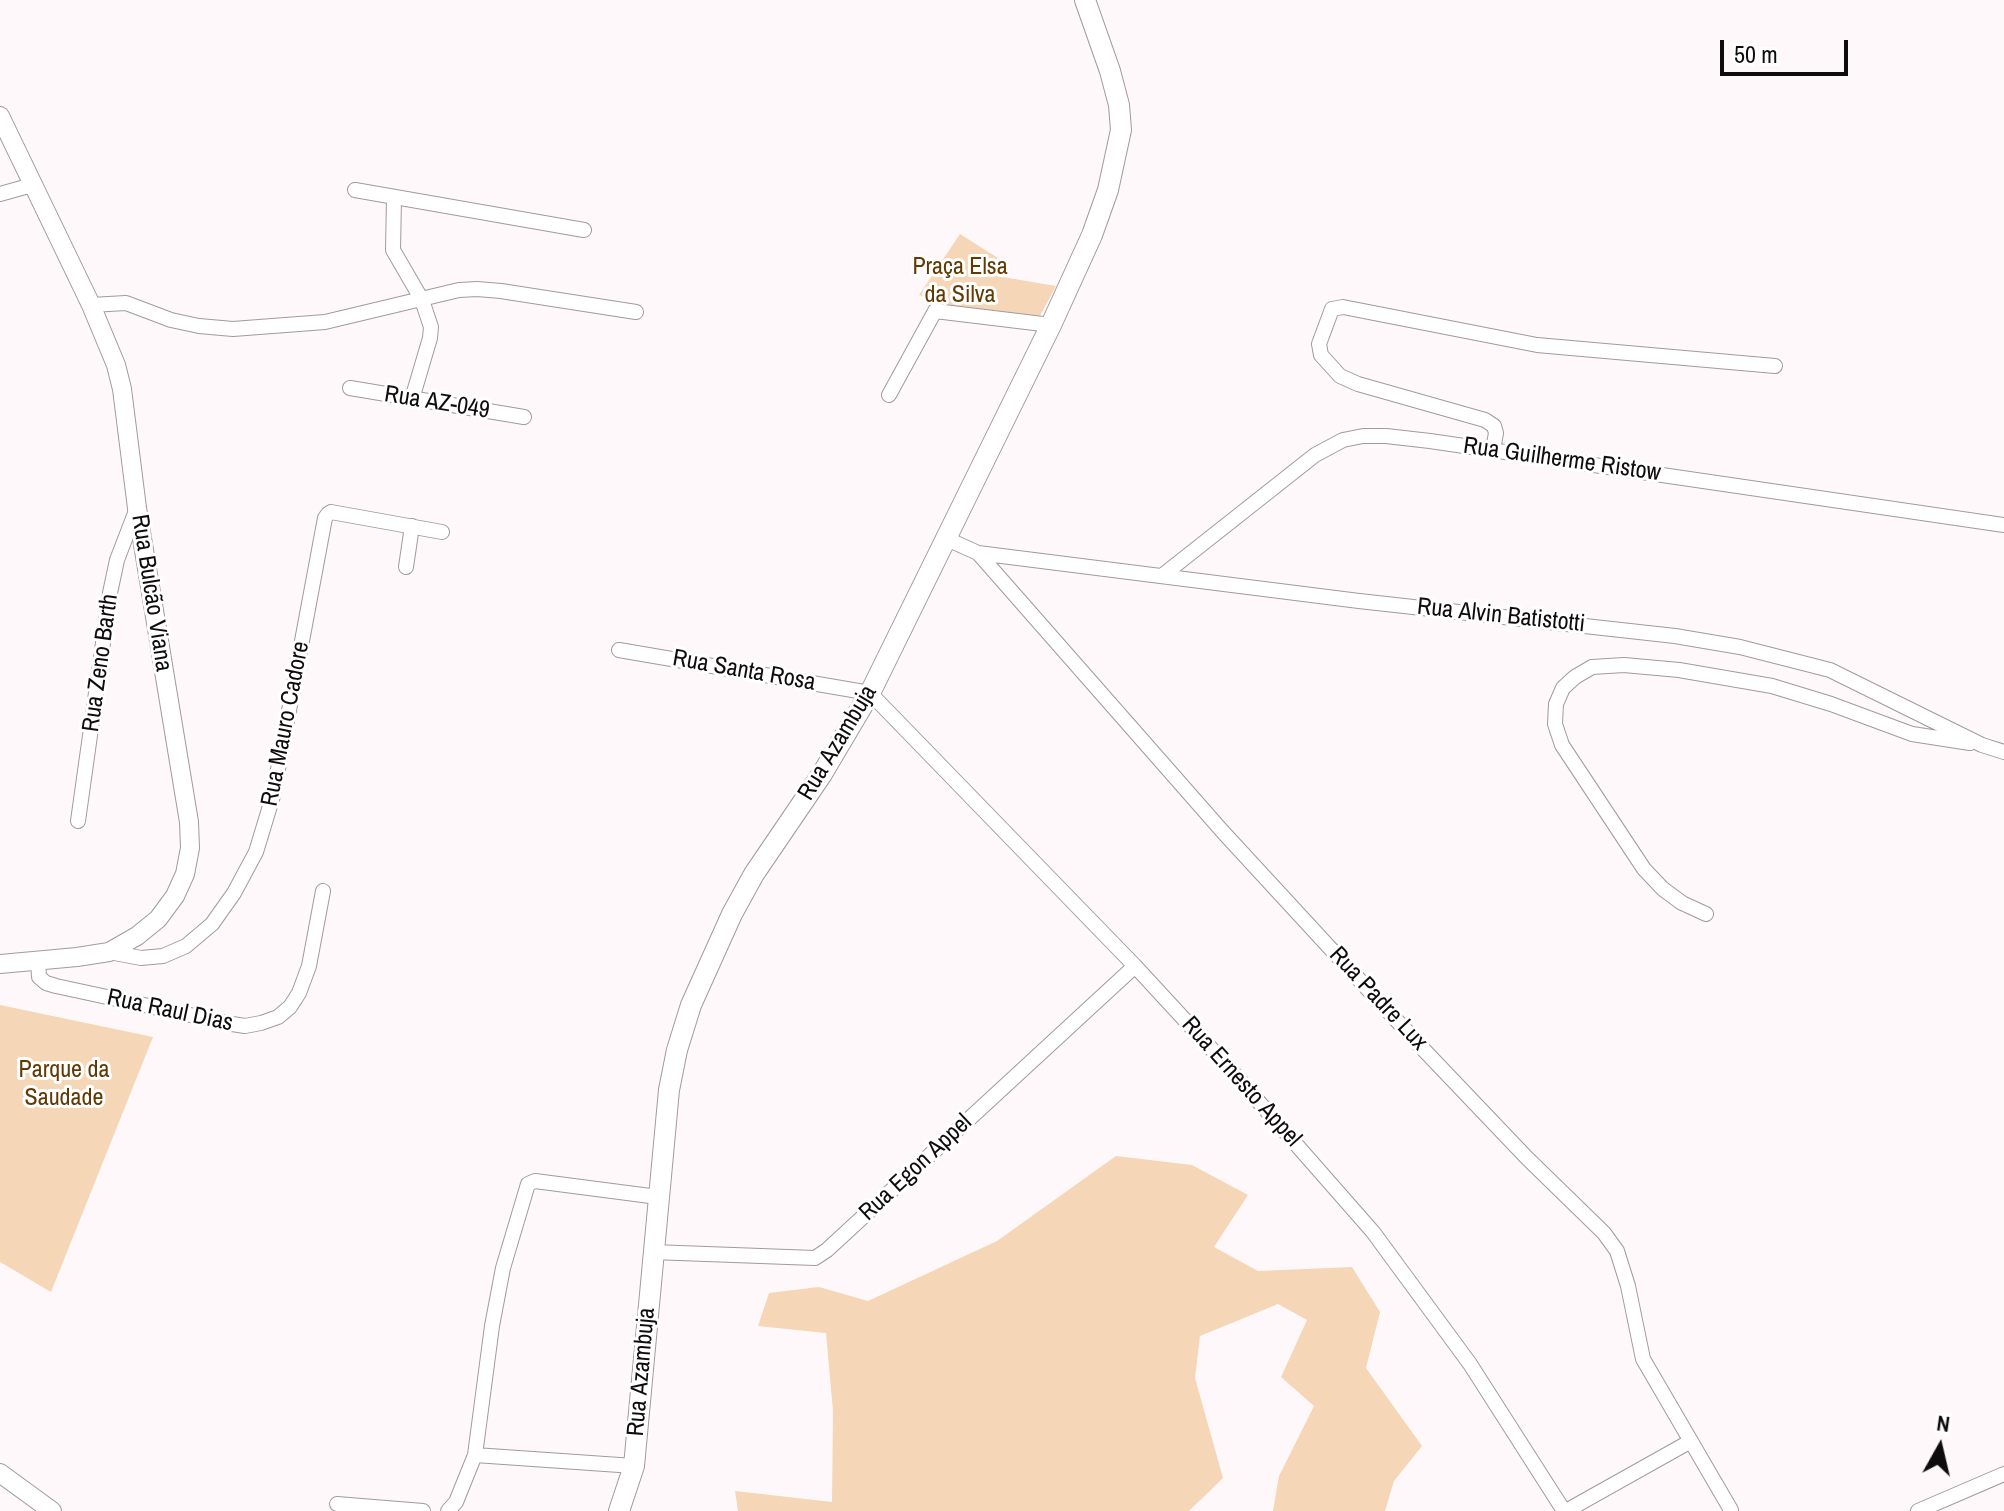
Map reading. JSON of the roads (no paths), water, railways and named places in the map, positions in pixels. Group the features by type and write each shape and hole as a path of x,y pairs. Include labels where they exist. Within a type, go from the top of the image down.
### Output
{"main road":[{"name":"Rua Azambuja","path":"619,1511 634,1466 652,1252 669,1090 677,1050 691,1005 732,914 870,693 1051,325 1086,247 1108,190 1121,130 1119,105 1110,71 1085,0"}],"street":[{"name":"Rua Bulcão Viana","path":"0,116 109,343 122,389 137,508 189,822 190,848 185,874 175,896 158,919 137,936 109,952 0,964"},
{"path":"0,194 32,185"},
{"path":"355,190 584,230"},
{"path":"394,197 393,250 429,316 430,338 412,399"},
{"path":"91,305 126,303 171,320 199,326 249,329 325,322 459,290 477,289 636,312"},
{"path":"1493,450 1496,433 1494,426 1485,420 1358,384 1340,376 1321,355 1319,344 1332,309 1343,307 1537,345 1775,366"},
{"path":"889,395 935,311 1051,325"},
{"name":"Rua AZ-049","path":"350,388 524,417"},
{"name":"Rua Guilherme Ristow","path":"1163,575 1315,455 1343,440 1386,436 2004,525"},
{"name":"Rua Zeno Barth","path":"78,821 110,593 117,560 137,508"},
{"name":"Rua Mauro Cadore","path":"109,952 141,958 163,956 186,946 212,924 234,893 256,852 273,796 325,518 331,512 442,532"},
{"path":"406,567 412,526"},
{"name":"Rua Padre Lux","path":"947,539 978,553 1233,843 1424,1050 1604,1233 1617,1251 1628,1286 1643,1359 1731,1510"},
{"name":"Rua Alvin Batistotti","path":"978,553 1675,636 1740,647 1830,670 1982,745 2004,752"},
{"name":"Rua Santa Rosa","path":"619,650 870,693"},
{"path":"1706,914 1682,903 1644,869 1562,745 1555,724 1556,704 1563,688 1575,677 1592,667 1616,665 1679,670 1772,686 1912,734 1982,745"},
{"name":"Rua Ernesto Appel","path":"870,693 1135,966 1373,1232 1470,1364 1565,1511"},
{"name":"Rua Raul Dias","path":"38,961 39,977 56,986 232,1024 245,1026 261,1023 278,1017 290,1007 299,993 309,966 323,891"},
{"name":"Rua Egon Appel","path":"652,1252 815,1258 839,1240 1135,966"},
{"path":"448,1511 456,1502 475,1455 503,1268 528,1184 535,1181 658,1197"},
{"path":"1565,1511 1691,1441"},
{"path":"475,1455 634,1466"},
{"path":"0,1473 52,1511"},
{"path":"1918,1511 2004,1474"},
{"path":"337,1504 423,1511"}],"park label":[{"name":"Praça Elsa da Silva","path":"960,282"},
{"name":"Parque da Saudade","path":"64,1085"}]}
